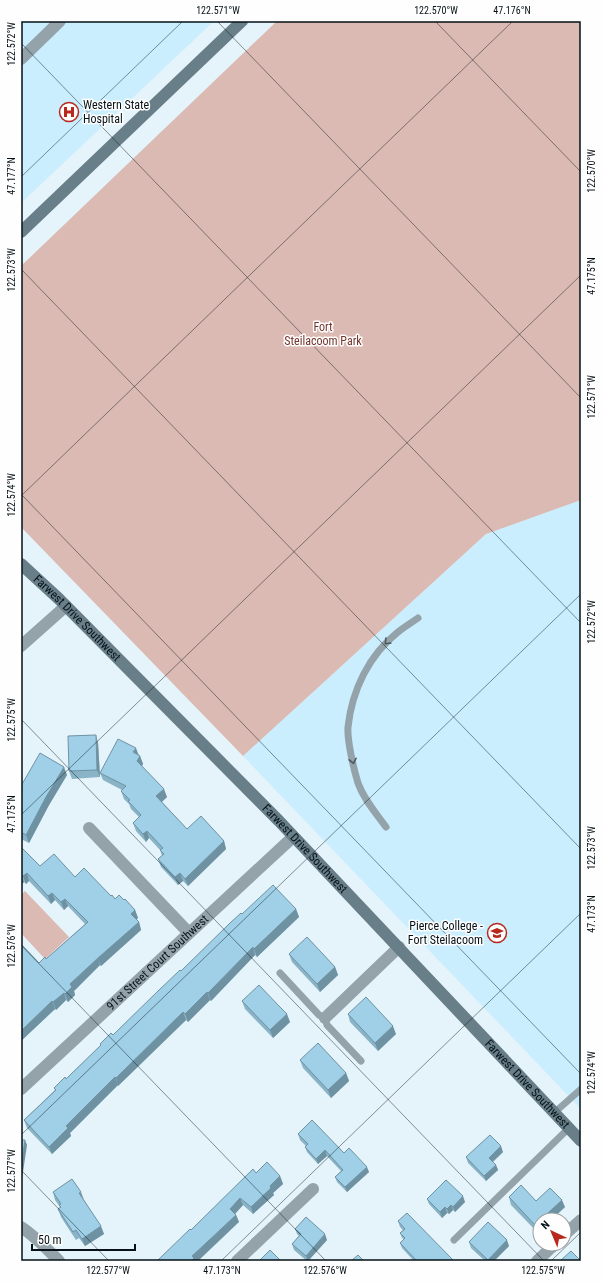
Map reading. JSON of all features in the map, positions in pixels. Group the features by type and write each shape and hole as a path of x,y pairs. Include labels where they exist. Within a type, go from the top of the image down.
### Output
{"street":[{"path":"21,59 60,21"},
{"path":"21,232 242,21"},
{"name":"Farwest Drive Southwest","path":"21,564 66,606 293,837 399,947 581,1141"},
{"path":"21,646 66,606"},
{"path":"89,828 189,933"},
{"name":"91st Street Court Southwest","path":"21,1089 293,837"},
{"path":"325,1018 399,947"},
{"path":"237,1261 313,1189"},
{"path":"572,1228 580,1222"},
{"path":"21,1227 27,1230 59,1261"},
{"path":"537,1261 547,1252"}],"lane":[{"path":"386,827 367,800 359,784 349,745 348,728 353,703 359,684 368,665 383,646 398,632 418,618"},
{"path":"280,973 319,1015 325,1018 327,1024 361,1061"},
{"path":"554,1113 581,1089"},
{"path":"454,1240 569,1128"}],"shaded area":[{"name":"Western State Hospital","path":"21,21 214,21 21,203"},
{"name":"Pierce College - Fort Steilacoom","path":"581,500 581,1109 243,756 486,534"}],"green space":[{"name":"Fort Steilacoom Park","path":"277,21 581,21 581,500 486,534 243,756 21,527 21,266"},
{"path":"25,891 69,937 45,959 21,933 21,895"}],"building":[{"path":"96,735 97,770 69,771 68,736"},
{"path":"118,739 136,748 133,752 140,756 137,761 164,789 156,796 187,829 201,816 224,841 185,879 180,873 175,877 158,859 164,854 160,850 163,848 147,831 143,834 133,823 141,815 121,791 126,786 100,773"},
{"path":"40,753 64,767 26,835 21,832 21,786"},
{"path":"21,847 40,866 54,854 75,877 84,868 111,896 112,895 115,899 119,895 124,900 125,899 135,910 131,914 139,922 70,984 72,987 65,994 64,993 53,1002 52,1001 21,1031 21,944 39,963 45,957 46,959 88,922 65,899 61,902 52,893 48,896 27,873 23,876 21,875"},
{"path":"273,885 296,909 254,949 253,947 208,993 207,992 185,1014 183,1012 116,1078 115,1077 66,1126 68,1128 49,1147 24,1120 56,1090 54,1088 65,1077 66,1079 101,1045 100,1044 111,1033 113,1035 230,923 241,913 242,914"},
{"path":"307,937 335,967 317,984 289,954"},
{"path":"259,985 287,1014 270,1030 242,1001"},
{"path":"366,997 393,1026 375,1043 348,1014"},
{"path":"318,1043 346,1073 328,1090 300,1060"},
{"path":"312,1120 344,1153 349,1148 367,1167 345,1187 335,1177 343,1170 325,1150 316,1159 305,1147 308,1144 298,1134"},
{"path":"490,1135 501,1146 489,1158 496,1165 484,1176 466,1157"},
{"path":"21,1140 25,1140 21,1166"},
{"path":"267,1162 280,1176 270,1186 271,1188 251,1207 240,1198 230,1209 236,1215 192,1256 194,1258 191,1261 157,1261 253,1169 256,1173"},
{"path":"72,1179 81,1192 79,1193 101,1226 82,1239 76,1230 73,1232 58,1209 61,1207 59,1205 61,1204 53,1192"},
{"path":"446,1180 463,1196 453,1207 451,1205 447,1209 445,1207 440,1212 427,1199"},
{"path":"521,1185 536,1201 550,1188 562,1200 549,1212 532,1212 532,1222 509,1197"},
{"path":"407,1213 454,1261 417,1261 400,1243 405,1238 400,1233 405,1229 398,1221"},
{"path":"306,1217 325,1234 306,1256 292,1244 301,1234 295,1229"},
{"path":"488,1222 507,1240 488,1260 469,1242"},
{"path":"270,1250 281,1261 259,1261"},
{"path":"570,1252 572,1252 581,1261 560,1261"},
{"path":"358,1255 364,1261 351,1261"}],"place":[{"name":"Western State Hospital","path":"69,112"},
{"name":"Pierce College - Fort Steilacoom","path":"497,933"}]}
